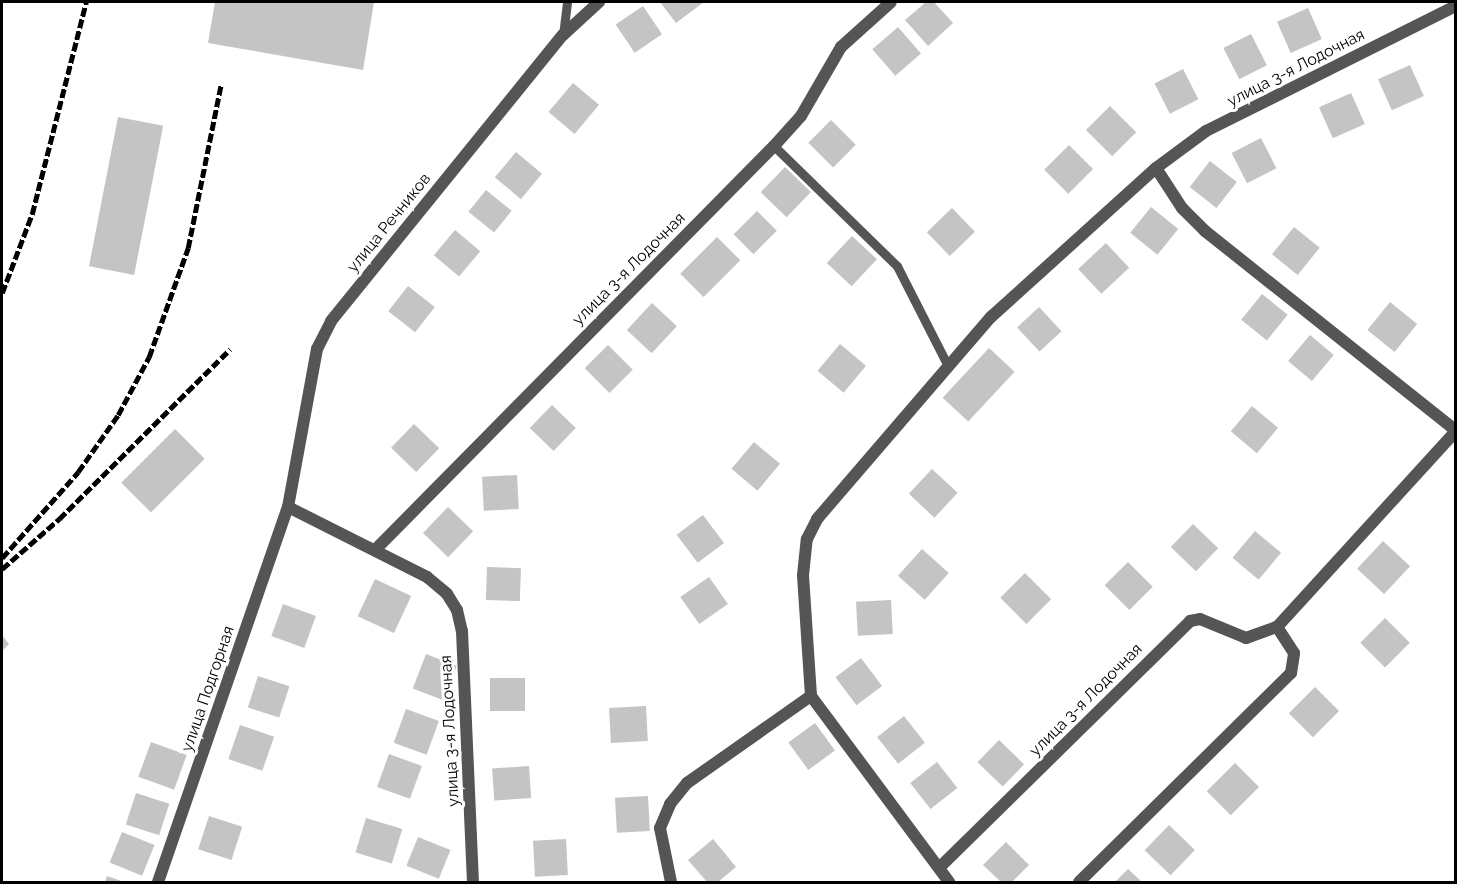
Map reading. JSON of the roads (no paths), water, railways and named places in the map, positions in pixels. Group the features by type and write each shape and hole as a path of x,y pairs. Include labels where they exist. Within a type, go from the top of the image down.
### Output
{"street":[{"name":"улица Речников","path":"288,507 317,349 331,321 563,35 599,2"},
{"name":"улица 3-я Лодочная","path":"375,549 774,146 801,116 841,48 891,2"},
{"name":"улица 3-я Лодочная","path":"811,696 803,575 807,539 817,519 991,316 1156,168 1206,131 1455,6"},
{"name":"улица 3-я Лодочная","path":"940,867 1190,621 1200,619 1246,638 1277,627 1455,431 1206,231 1182,208 1156,168"},
{"name":"улица 3-я Лодочная","path":"288,507 427,577 447,594 457,610 462,631 474,882"},
{"name":"улица Подгорная","path":"158,882 288,507"},
{"path":"1078,882 1291,673 1294,652 1277,627"},
{"path":"671,882 660,828 670,804 687,783 811,696 950,882"}],"lane":[{"path":"563,35 567,2"},
{"path":"774,146 897,266 948,366"}],"railway":[{"path":"2,293 32,214 86,2"},
{"path":"2,558 78,472 118,415 149,357 188,248 221,85"},
{"path":"2,569 59,519 230,349"}]}
